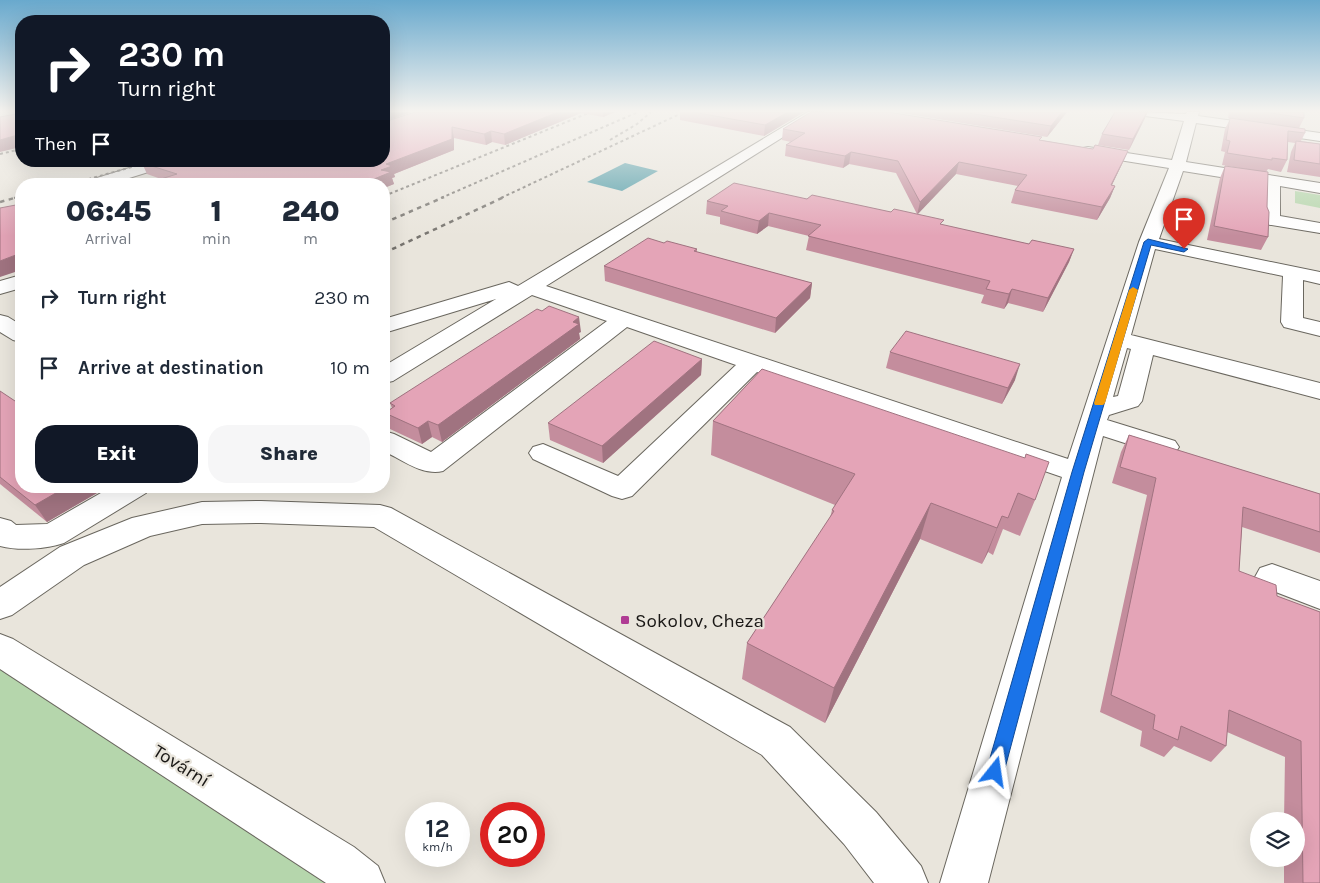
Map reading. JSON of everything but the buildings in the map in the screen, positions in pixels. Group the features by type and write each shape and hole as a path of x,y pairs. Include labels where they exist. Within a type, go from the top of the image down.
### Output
{"street":[{"path":"390,372 749,153"},
{"path":"1102,153 1320,188"},
{"path":"964,883 1078,472 1148,242 1182,153"},
{"path":"113,178 149,167"},
{"path":"1272,180 1271,220 1320,228"},
{"path":"1148,242 1320,278"},
{"path":"1293,272 1292,322 1320,329"},
{"path":"390,326 537,282 624,319 1078,472"},
{"path":"0,288 15,283"},
{"path":"390,444 432,464 624,319"},
{"path":"0,322 15,331"},
{"path":"390,330 433,347"},
{"path":"1118,339 1320,391"},
{"path":"1095,417 1129,401 1144,346"},
{"path":"543,453 622,489 753,362"},
{"path":"1095,417 1188,454"},
{"path":"0,530 9,537 53,535 124,493"},
{"path":"0,605 72,556 143,526 202,513 260,512 380,516 776,741 860,828 904,883"},
{"path":"1272,577 1320,595"},
{"name":"Tovární","path":"0,650 338,864 361,883"}],"green space":[{"path":"1295,191 1320,195 1320,208 1295,203"},
{"path":"0,650 344,883 0,883"}],"water":[{"path":"625,163 658,171 622,191 587,182"}],"railway":[{"path":"390,194 489,153"},
{"path":"441,198 544,153"},
{"path":"501,198 596,153"},
{"path":"92,178 132,167"},
{"path":"390,220 444,197"},
{"path":"390,250 504,197"},
{"path":"0,202 15,198"}],"slow traffic":[{"path":"1099,403 1133,290"}],"place":[{"name":"Sokolov, Cheza","path":"625,620"}],"route":[{"path":"995,772 1078,472 1148,242 1184,249"}]}
